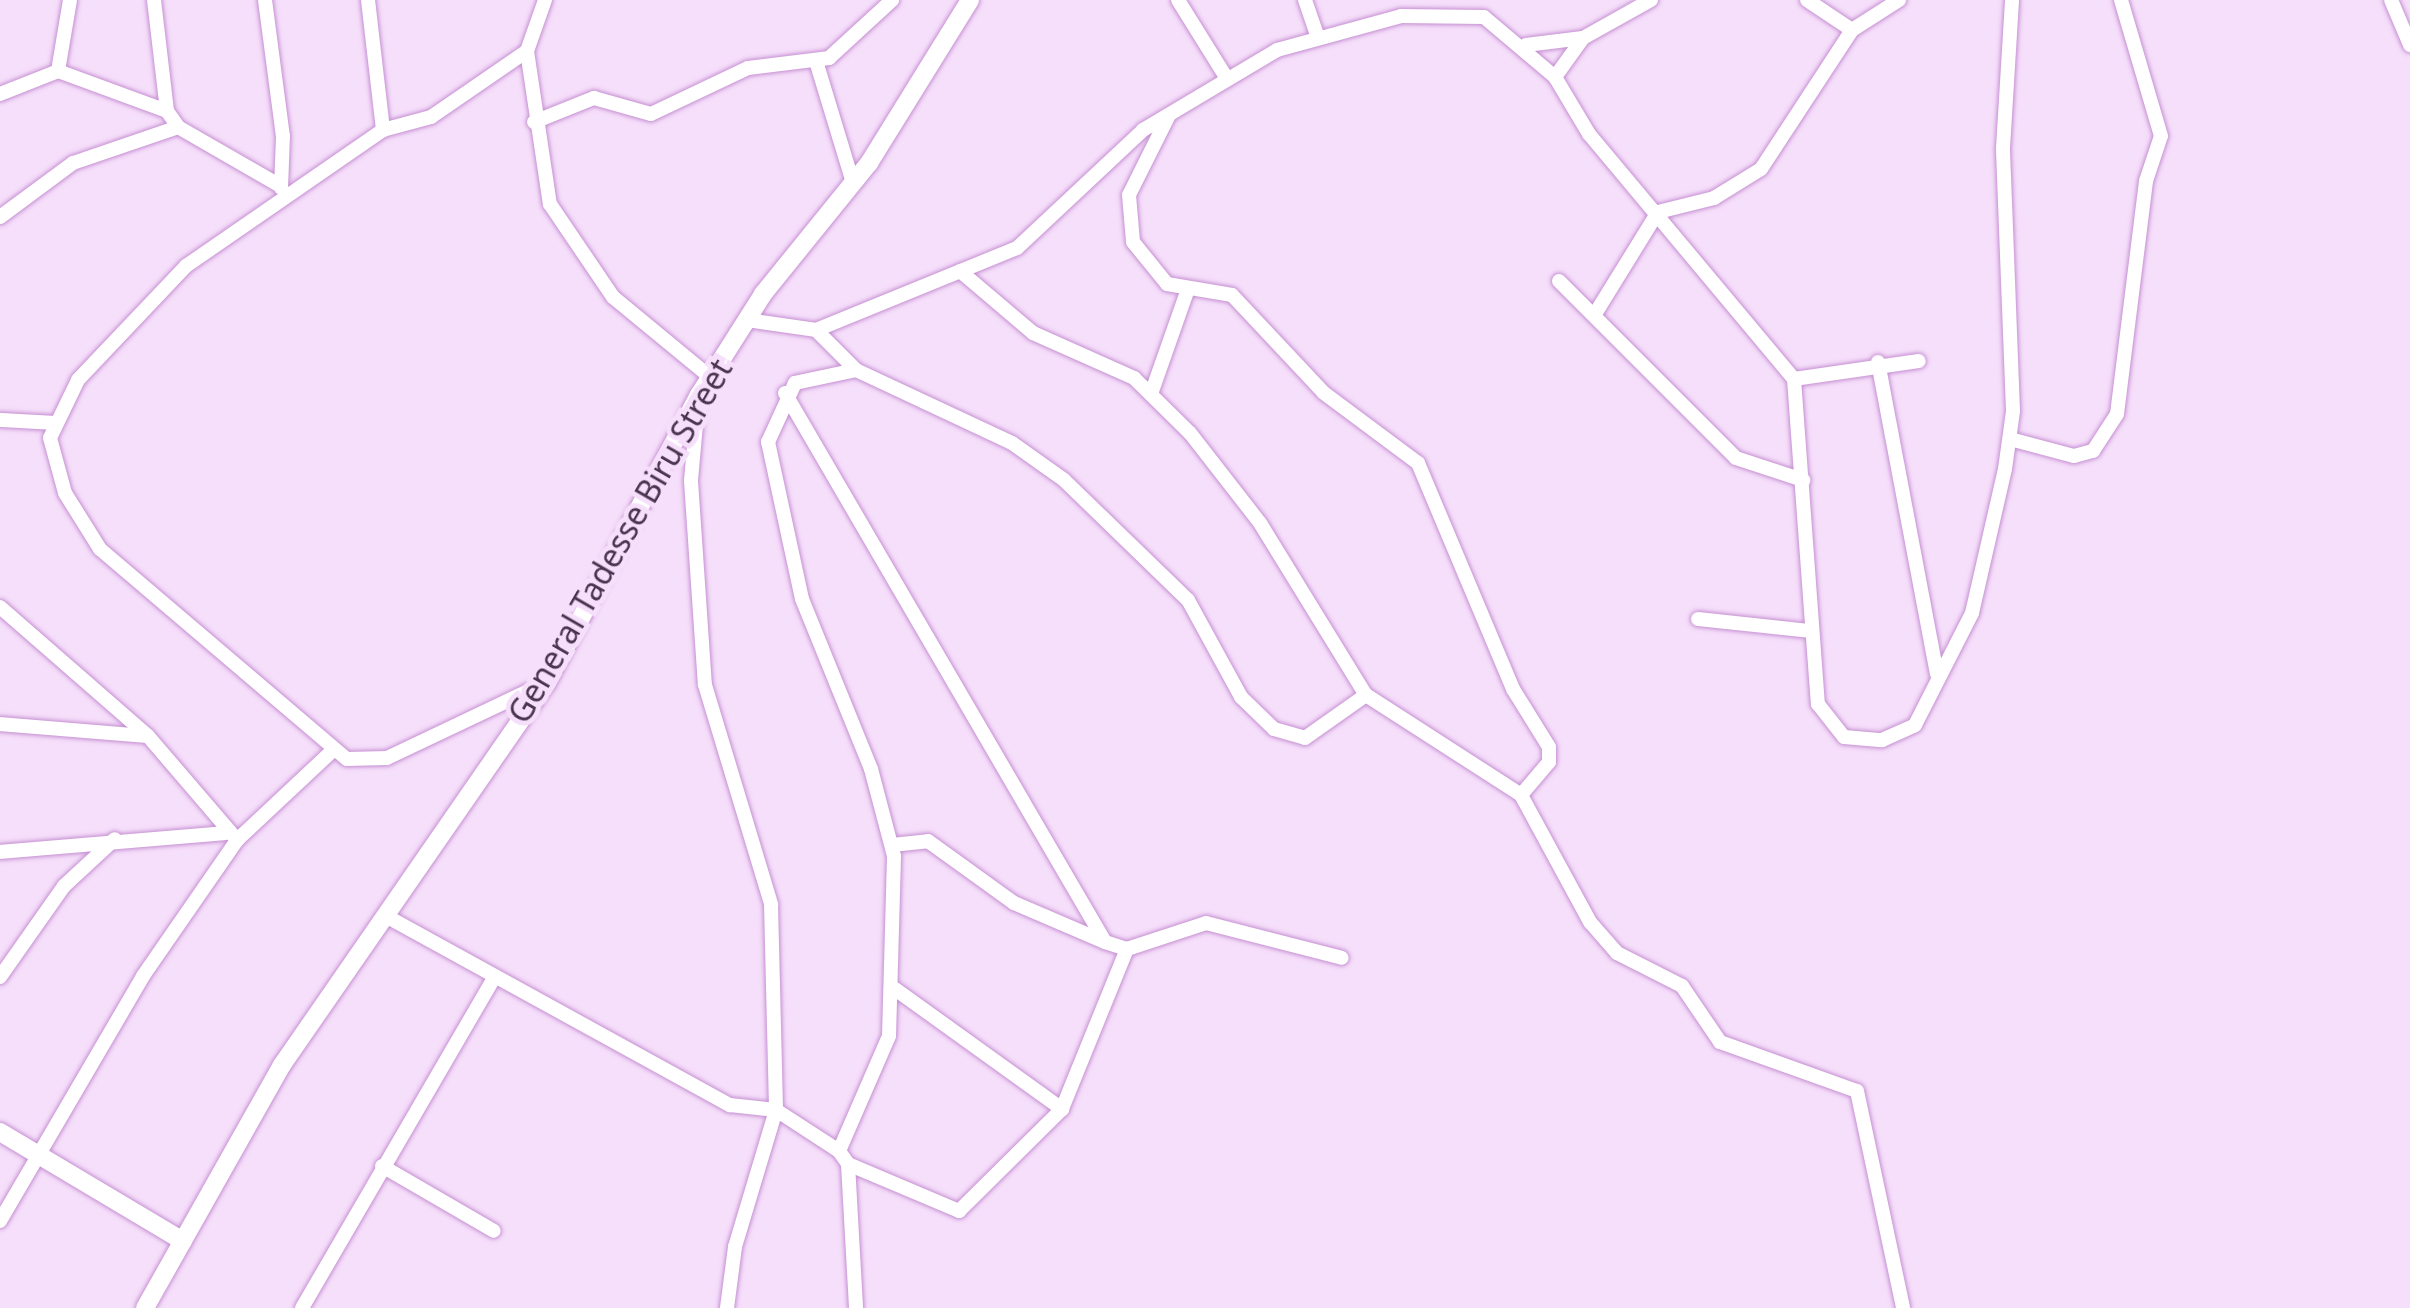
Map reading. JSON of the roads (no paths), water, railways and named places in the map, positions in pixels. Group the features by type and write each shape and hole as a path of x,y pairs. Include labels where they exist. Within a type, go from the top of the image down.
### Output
{"street":[{"path":"58,71 70,0"},
{"path":"154,0 168,111 178,126 282,190"},
{"path":"265,0 283,136 282,190"},
{"path":"368,0 383,130"},
{"path":"545,0 526,50 546,194 602,283 710,377"},
{"path":"534,122 594,98 651,114 748,68 816,61 892,0"},
{"name":"General Tadesse Biru Street","path":"145,1308 265,1092 547,682 710,377 747,320 853,183 970,0"},
{"path":"1178,0 1226,78"},
{"path":"1305,0 1318,37"},
{"path":"1555,77 1583,38 1616,4 1651,0"},
{"path":"1807,0 1852,30"},
{"path":"1595,314 1658,212 1714,198 1761,169 1852,30 1899,0"},
{"path":"747,320 816,330 960,272 1031,238 1170,114 1226,78 1318,37 1448,11 1484,17 1526,45 1555,77 1590,134 1794,380 1818,704 1844,736 1882,740 1916,725 1938,673 1972,614 2010,439 2003,148 2012,0"},
{"path":"2010,439 2074,456 2094,451 2117,414 2146,181 2161,136 2122,0"},
{"path":"2392,0 2410,45"},
{"path":"1526,45 1583,38"},
{"path":"526,50 431,117 383,130 282,190 142,306 53,423 58,472 100,549 332,751 371,764 547,682"},
{"path":"816,61 853,183"},
{"path":"0,94 58,71 168,111"},
{"path":"1170,114 1136,168 1126,217 1150,270 1187,292 1232,295 1324,392 1418,463 1513,688 1549,748 1521,795"},
{"path":"0,218 73,162 178,126"},
{"path":"960,272 1033,332 1119,368 1151,394 1260,522 1366,695 1521,795 1603,940 1682,986 1710,1034 1857,1091 1903,1308"},
{"path":"1559,281 1736,458 1803,480"},
{"path":"1151,394 1187,292"},
{"path":"816,330 856,370 1012,443 1064,480 1188,600 1241,697 1274,730 1305,738 1366,695"},
{"path":"1794,380 1878,362 1920,361"},
{"path":"1878,362 1938,673"},
{"path":"785,393 856,370"},
{"path":"785,393 768,442 795,573 892,845 895,989 879,1072 844,1158 856,1308"},
{"path":"785,393 1105,942"},
{"path":"699,395 691,480 702,664 768,885 776,1110 735,1247 727,1308"},
{"path":"0,420 53,423"},
{"path":"0,607 148,736 231,837"},
{"path":"1698,620 1812,631"},
{"path":"0,724 148,736"},
{"path":"0,1220 231,837 332,751"},
{"path":"0,852 116,838 231,837"},
{"path":"0,977 56,895 116,838"},
{"path":"892,845 928,842 1014,903 1126,949 1206,923 1342,958"},
{"path":"384,915 730,1105 776,1110 844,1158 959,1210 1062,1109 1126,949"},
{"path":"304,1307 494,978"},
{"path":"895,989 1062,1109"},
{"path":"0,1132 183,1241"},
{"path":"382,1166 494,1231"}]}
